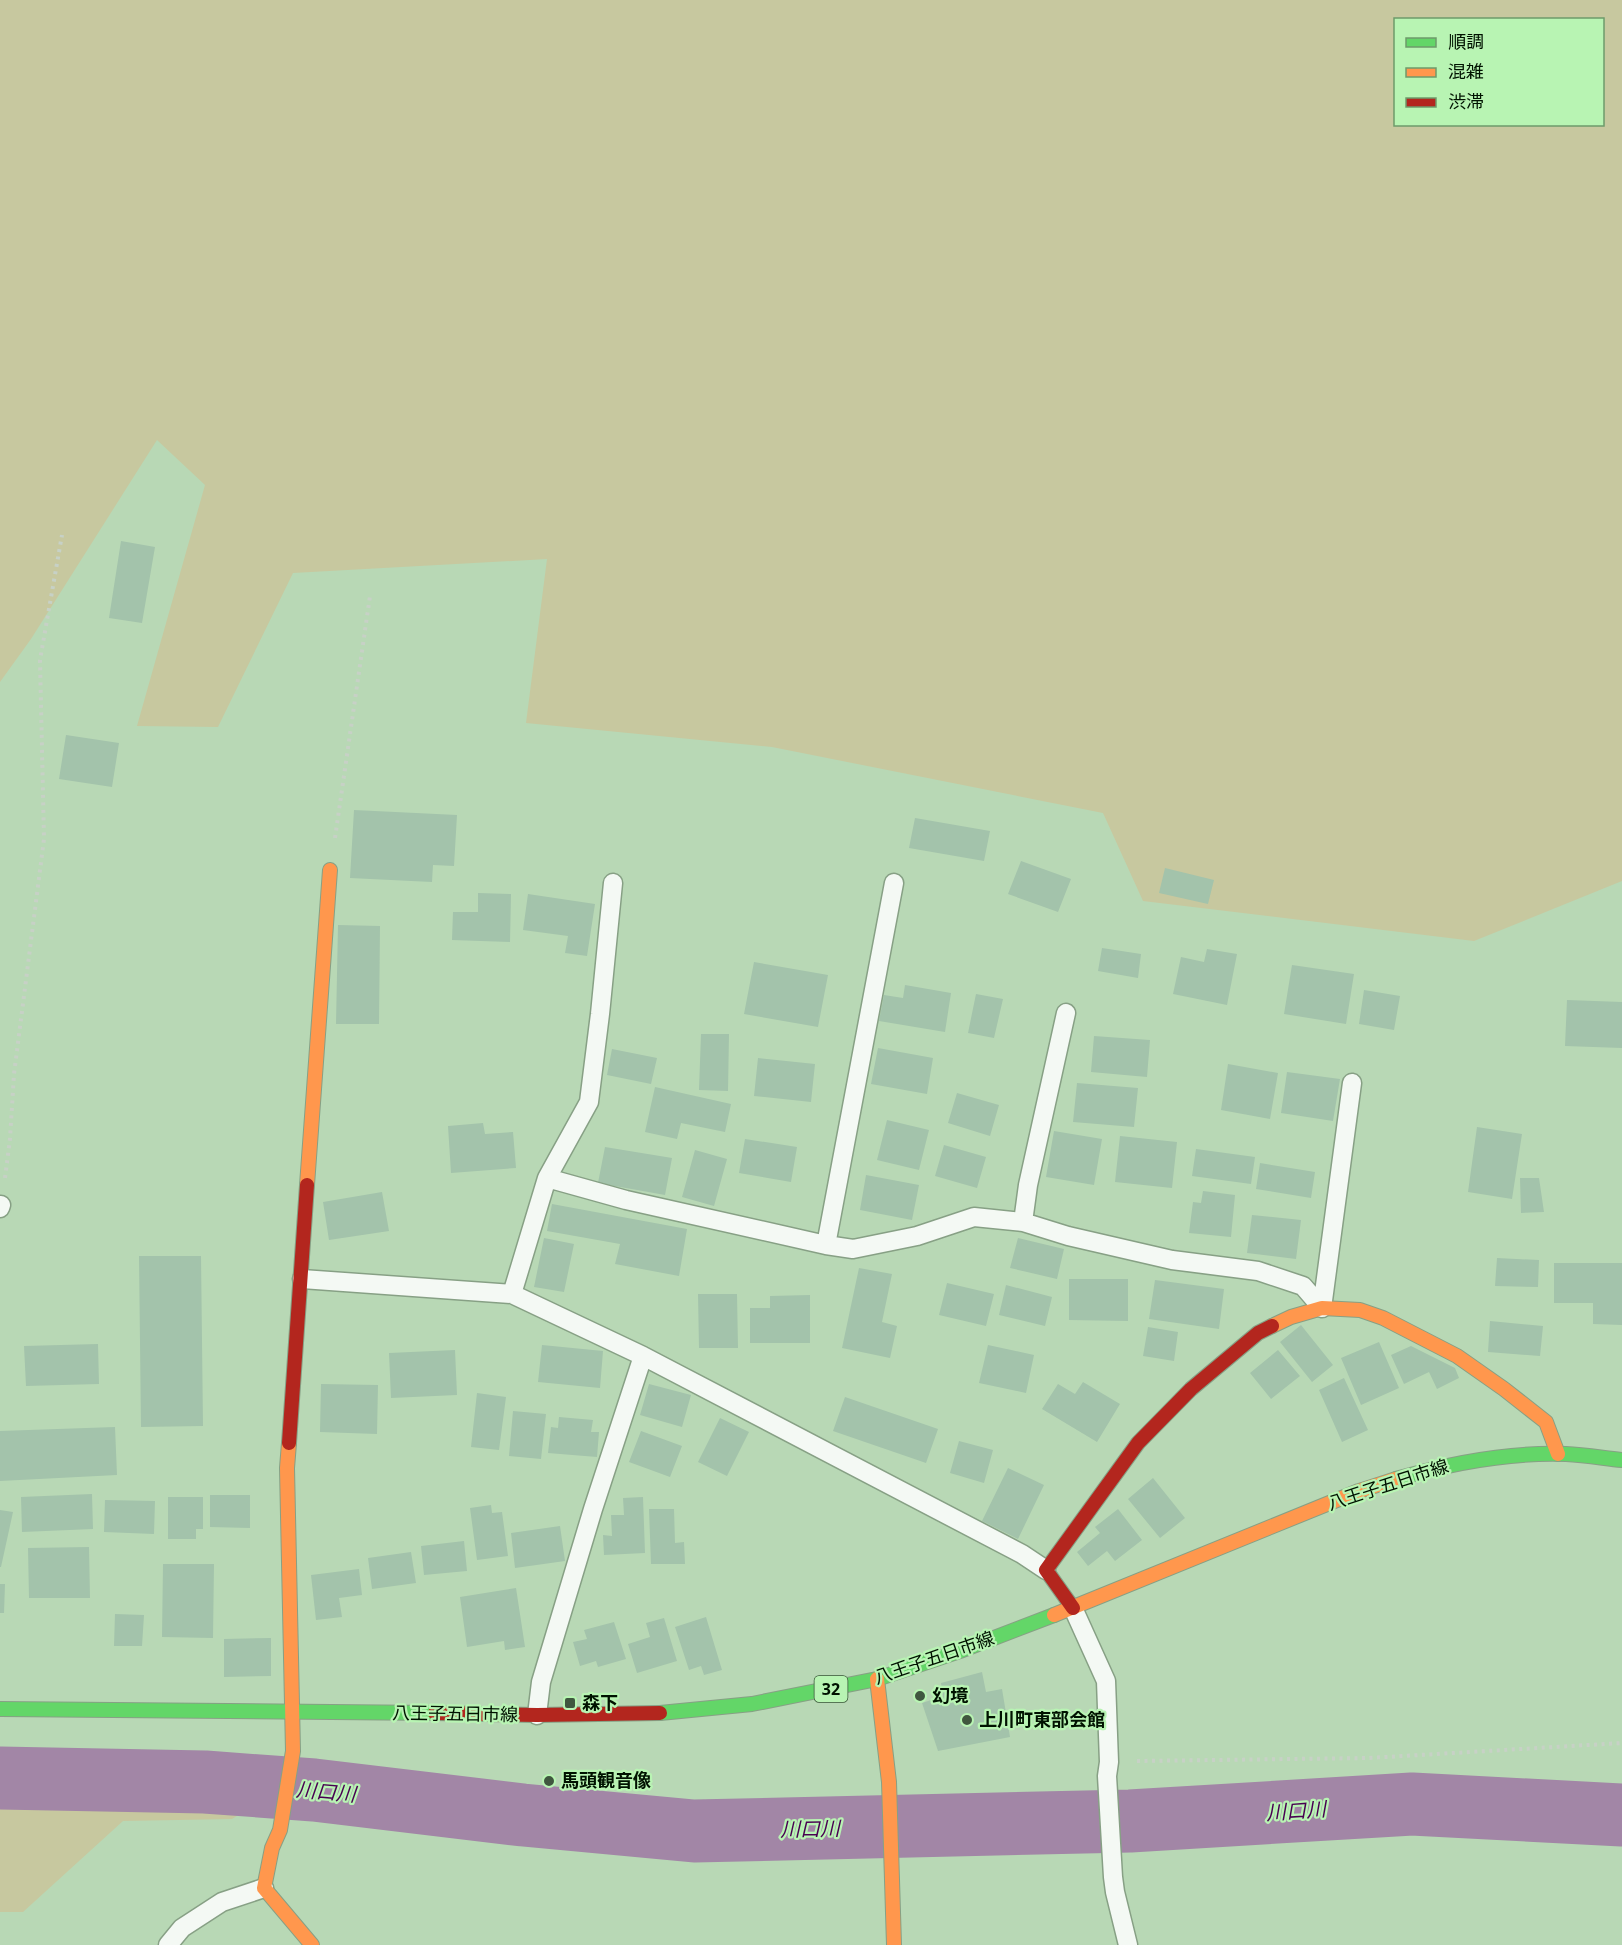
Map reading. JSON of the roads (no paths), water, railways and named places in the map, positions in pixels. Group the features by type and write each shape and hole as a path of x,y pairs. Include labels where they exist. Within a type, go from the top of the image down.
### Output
{"street":[{"path":"312,1945 264,1888 272,1848 280,1830 293,1751 287,1468 330,870"},
{"path":"1073,1608 1046,1570 1138,1443 1191,1389 1258,1333 1291,1317 1322,1308 1359,1310 1383,1317 1457,1356 1504,1389 1546,1422 1558,1454"},
{"name":"八王子五日市線","path":"0,1709 537,1715 670,1713 752,1704 878,1679 960,1651 1073,1608 1359,1491 1400,1477 1469,1461 1558,1454 1622,1460"},
{"path":"878,1679 889,1782 894,1945"}],"lane":[{"path":"512,1294 547,1178 589,1102 613,883"},
{"path":"826,1245 894,883"},
{"path":"1023,1222 1028,1185 1066,1013"},
{"path":"1322,1308 1352,1083"},
{"path":"547,1178 626,1200 853,1249 917,1236 974,1217 1023,1222 1068,1236 1172,1260 1258,1272 1303,1286 1322,1308"},
{"path":"302,1279 512,1294 643,1356 1022,1554 1046,1570"},
{"path":"537,1715 541,1682 593,1509 643,1356"},
{"path":"1073,1608 1106,1681 1113,1877 1128,1945"},
{"path":"168,1945 182,1928 222,1902 264,1888"}],"waterway":[{"name":"川口川","path":"0,1778 205,1782 314,1790 523,1815 694,1831 1130,1821 1412,1804 1622,1815"}],"place":[{"name":"幻境","path":"920,1696"},
{"name":"森下","path":"570,1703"},
{"name":"上川町東部会館","path":"967,1720"},
{"name":"馬頭観音像","path":"549,1781"}]}
